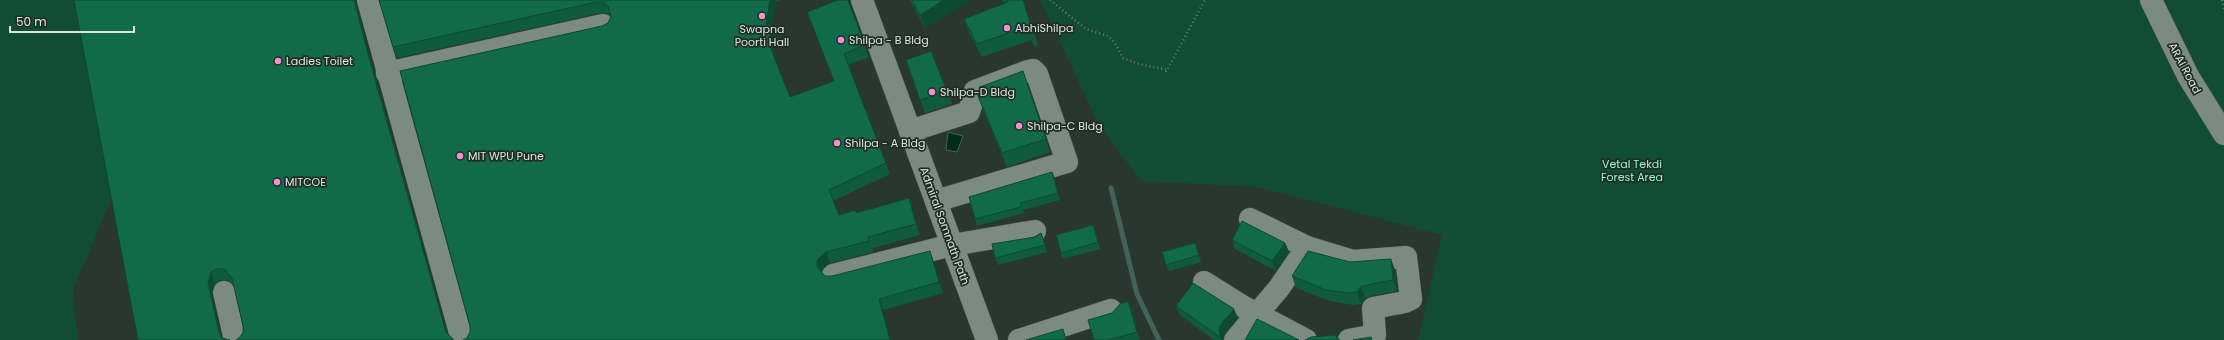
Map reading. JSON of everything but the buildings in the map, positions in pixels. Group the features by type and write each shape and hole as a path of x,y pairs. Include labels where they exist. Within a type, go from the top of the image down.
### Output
{"street":[{"path":"368,0 462,340"},
{"name":"Admiral Somnath Path","path":"862,0 987,340"},
{"name":"ARAI Road","path":"2151,0 2188,76 2224,134"},
{"path":"388,73 603,25"},
{"path":"910,131 969,112 975,91 1028,71 1033,70 1037,74 1067,162 936,201"},
{"path":"1250,219 1307,247 1353,261 1406,256 1411,299 1405,302 1373,308 1375,335 1349,340"},
{"path":"833,275 952,245 1035,231"},
{"path":"1235,340 1279,288 1307,247"},
{"path":"1204,282 1244,307 1258,313 1306,340"},
{"path":"224,292 235,340"},
{"path":"1019,340 1111,310"}],"path":[{"path":"1050,0 1086,29 1108,36 1115,43 1123,58 1139,64 1167,71 1205,0"},
{"path":"2222,0 2224,9"}],"green space":[{"path":"0,0 79,0 113,195 73,290 78,340 0,340"},
{"name":"Vetal Tekdi Forest Area","path":"1040,0 2224,0 2224,340 1418,340 1442,235 1257,187 1141,181 1099,125"}],"shaded area":[{"path":"948,132 963,136 957,152 946,150"}],"waterway":[{"path":"1111,188 1137,294 1159,340"}],"place":[{"name":"Swapna Poorti Hall","path":"762,16"},
{"name":"AbhiShilpa","path":"1007,28"},
{"name":"Shilpa - B Bldg","path":"841,40"},
{"name":"Ladies Toilet","path":"278,61"},
{"name":"Shilpa-D Bldg","path":"932,92"},
{"name":"Shilpa-C Bldg","path":"1019,126"},
{"name":"Shilpa - A Bldg","path":"837,143"},
{"name":"MIT WPU Pune","path":"460,156"},
{"name":"MITCOE","path":"277,182"}]}
